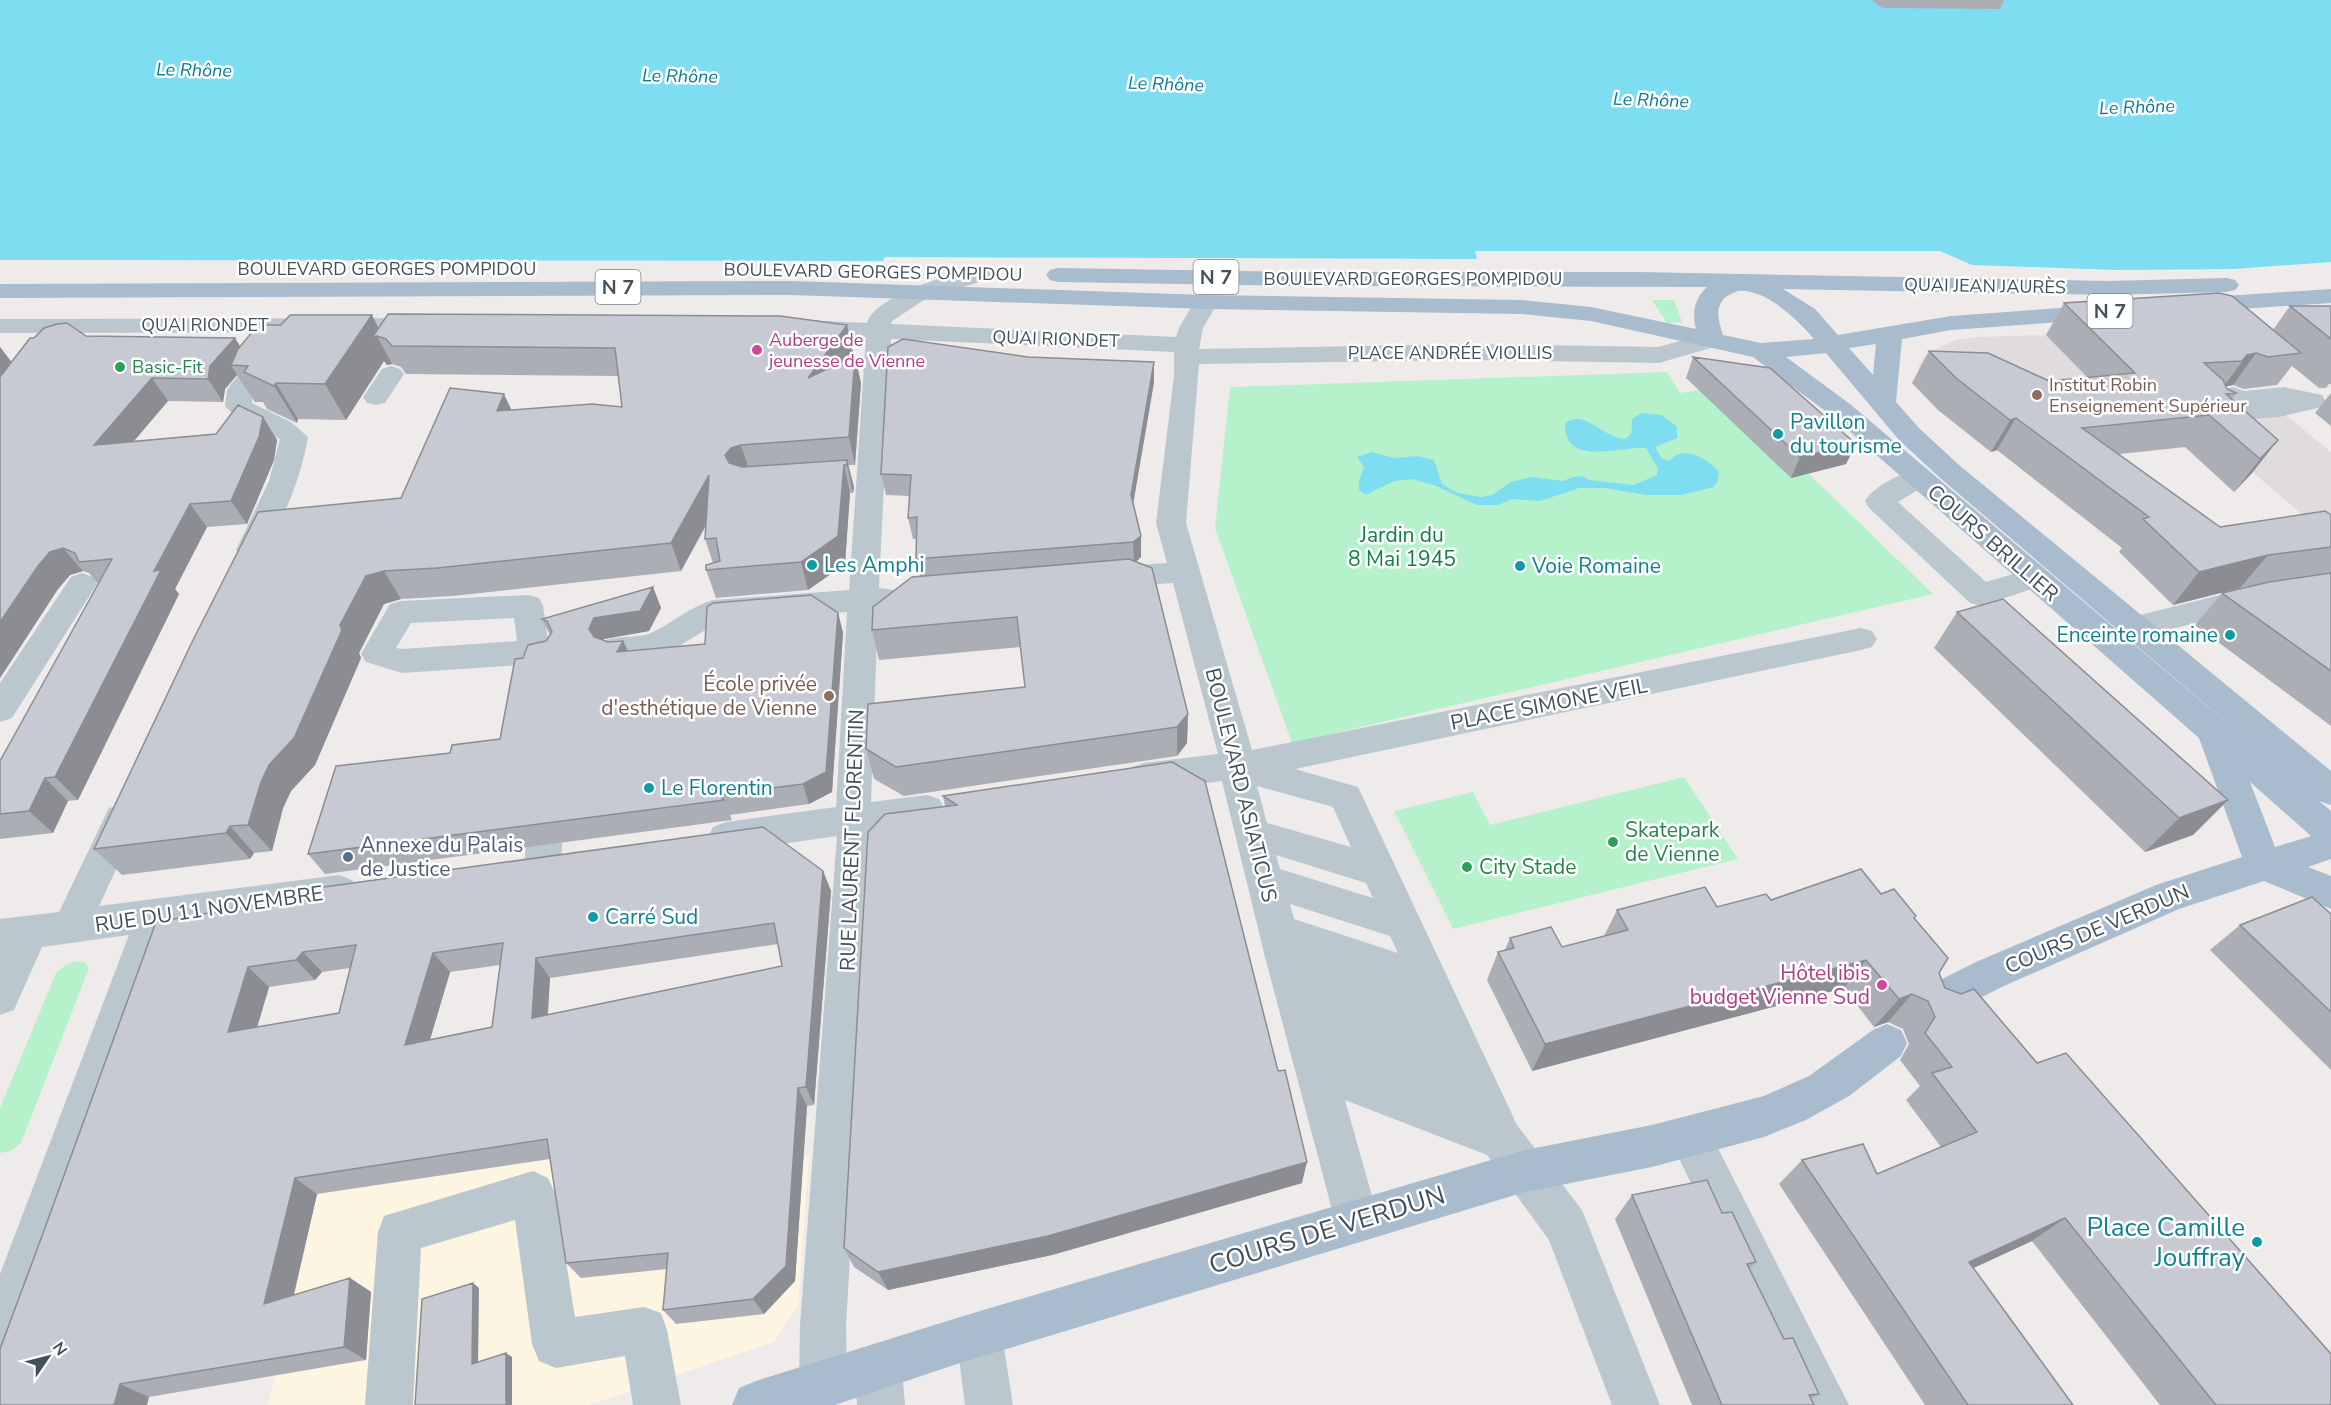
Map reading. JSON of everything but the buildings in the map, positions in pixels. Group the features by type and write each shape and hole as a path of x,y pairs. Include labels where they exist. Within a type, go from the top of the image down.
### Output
{"main road":[{"name":"BOULEVARD GEORGES POMPIDOU","path":"81,268 985,273 1306,279 1637,279 1746,283"},
{"name":"QUAI JEAN JAURÈS","path":"1746,283 2108,288 2331,281"},
{"path":"1712,340 1706,325 1708,300 1719,289 1746,283"},
{"name":"COURS BRILLIER","path":"1746,283 1776,294 1806,314 1909,434 1948,471 2325,786"},
{"name":"BOULEVARD GEORGES POMPIDOU","path":"0,291 792,288 1206,302 1491,306 1557,309 1591,314 1761,351"},
{"name":"QUAI JEAN JAURÈS","path":"1761,351 1833,344 1951,322 2331,296"},
{"path":"1883,401 1890,332"},
{"name":"COURS BRILLIER","path":"1761,351 1841,410 2033,578 2331,832"},
{"path":"2213,730 2263,864 2331,893"},
{"name":"COURS DE VERDUN","path":"1936,1002 1990,974 2169,896 2331,844"},
{"name":"COURS DE VERDUN","path":"756,1405 823,1384 880,1387 980,1335 1357,1221 1433,987 1617,1155 1690,1138 1762,1117 1799,1103 1854,1070 1887,1043"}],"street":[{"path":"878,332 881,317 919,293 985,273"},
{"path":"1186,351 1191,328 1206,302"},
{"path":"2201,305 2224,325"},
{"path":"240,573 261,531 290,461 294,437 283,429 250,417 238,406 238,397 240,390 275,349 300,325"},
{"name":"QUAI RIONDET","path":"0,326 300,325 427,330"},
{"path":"36,353 58,326"},
{"name":"QUAI RIONDET","path":"777,327 1186,351"},
{"name":"RUE LAURENT FLORENTIN","path":"823,1384 823,1325 856,850 853,788 862,600 859,476 878,332"},
{"name":"PLACE ANDRÉE VIOLLIS","path":"1186,351 1228,354 1469,352 1659,355 1712,340"},
{"name":"BOULEVARD ASIATICUS","path":"1186,351 1187,376 1171,523 1234,746 1272,910 1357,1221"},
{"path":"2278,370 2322,401"},
{"path":"376,397 391,374"},
{"path":"2233,395 2238,399 2284,395 2322,401"},
{"path":"2214,414 2278,409 2322,401"},
{"path":"1918,478 1879,501 1981,595 2033,578"},
{"path":"1081,579 1185,572"},
{"path":"0,709 82,584"},
{"path":"2134,627 2240,601 2331,588"},
{"path":"617,648 657,645 713,611 906,595"},
{"name":"PLACE SIMONE VEIL","path":"1272,910 1861,639"},
{"path":"1109,782 1191,770 1272,910 1433,987"},
{"path":"71,927 133,794"},
{"path":"1272,910 1346,797 1433,987 1566,1226 1636,1405"},
{"path":"695,842 959,805"},
{"path":"507,868 543,852 577,858"},
{"name":"RUE DU 11 NOVEMBRE","path":"15,934 366,887"},
{"path":"1272,910 1433,987"},
{"path":"1272,910 1433,987"},
{"path":"1272,910 1433,987"},
{"path":"1272,910 1433,987"},
{"path":"0,1336 155,917"},
{"path":"0,997 15,934"},
{"path":"1690,1138 1825,1405"},
{"path":"390,1405 400,1232 533,1193 556,1344 644,1330 657,1405"},
{"path":"980,1335 989,1405"}],"shaded area":[{"name":"Institut Robin Enseignement Supérieur","path":"2046,335 2223,393 2269,401 2331,452 2331,524 2310,521 2237,459 2202,462 2185,447 2061,461 1999,449 1991,452 1938,410 1923,390 1918,370 1920,364 1925,356 1944,345 1956,340 1978,337"},
{"path":"809,1155 798,1306 774,1342 589,1405 268,1405 317,1194 562,1157 656,1172"}],"green space":[{"path":"1652,300 1674,300 1682,322 1667,323"},
{"name":"Jardin du 8 Mai 1945","path":"1667,372 1680,393 1699,390 1808,473 1933,594 1292,743 1215,528 1230,387"},
{"name":"Skatepark de Vienne","path":"1684,777 1738,859 1453,929 1394,811 1473,792 1490,825"},
{"path":"76,961 84,962 89,968 21,1143 11,1151 0,1153 0,1108 56,973"}],"water":[{"name":"Le Rhône","path":"0,0 2331,0 2331,262 2234,269 2117,270 1972,265 1940,251 1475,251 1477,259 885,257 883,261 0,260"},
{"path":"1641,413 1662,415 1677,427 1677,438 1655,447 1662,459 1669,461 1675,456 1688,453 1702,458 1719,472 1714,487 1681,495 1647,495 1605,488 1579,488 1540,501 1512,499 1498,505 1477,505 1436,486 1412,479 1394,481 1365,495 1359,490 1359,481 1364,467 1357,457 1372,452 1394,458 1417,456 1434,460 1442,484 1458,493 1481,497 1492,495 1511,482 1531,477 1563,481 1582,476 1589,480 1634,485 1657,475 1658,469 1646,448 1596,452 1584,450 1574,446 1567,437 1565,423 1576,419 1585,420 1614,436 1627,438 1632,430 1632,419"}],"place":[{"name":"Auberge de jeunesse de Vienne","path":"757,350"},
{"name":"Basic-Fit","path":"120,367"},
{"name":"Institut Robin Enseignement Supérieur","path":"2037,395"},
{"name":"Pavillon du tourisme","path":"1778,434"},
{"name":"Les Amphi","path":"812,565"},
{"name":"Voie Romaine","path":"1520,566"},
{"name":"Enceinte romaine","path":"2230,635"},
{"name":"École privée d'esthétique de Vienne","path":"829,696"},
{"name":"Le Florentin","path":"649,788"},
{"name":"Skatepark de Vienne","path":"1613,842"},
{"name":"Annexe du Palais de Justice","path":"348,857"},
{"name":"City Stade","path":"1467,867"},
{"name":"Carré Sud","path":"593,917"},
{"name":"Hôtel ibis budget Vienne Sud","path":"1882,985"},
{"name":"Place Camille Jouffray","path":"2257,1242"}]}
